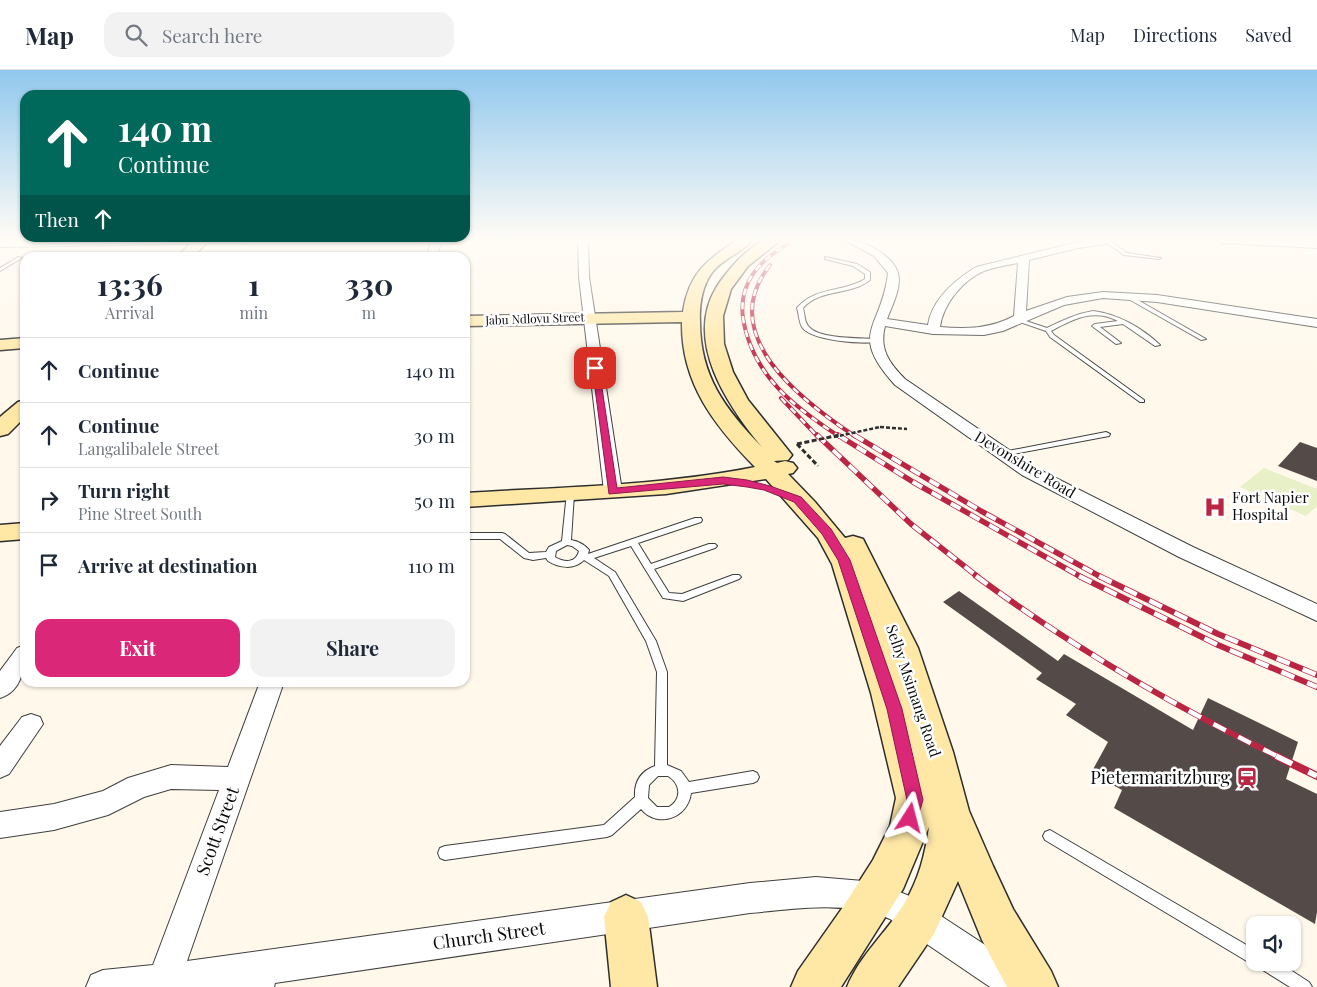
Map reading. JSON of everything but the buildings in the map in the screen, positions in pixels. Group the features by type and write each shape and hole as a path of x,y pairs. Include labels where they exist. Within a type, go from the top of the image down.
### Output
{"main road":[{"name":"Selby Msimang Road","path":"699,283 691,308 688,329 692,357 700,382 726,422 794,476 844,560 894,709 915,800 905,836 875,897 814,987"},
{"name":"Selby Msimang Road","path":"726,283 716,302 713,316 719,361 728,384 744,412 794,476 846,536 860,556 902,648 935,752 950,810 942,865 919,919 870,987"},
{"name":"Jabu Ndlovu Street","path":"470,321 598,317 691,308"},
{"path":"0,345 20,344"},
{"path":"0,429 20,411"},
{"path":"470,500 613,492 794,476"},
{"path":"723,481 767,488 794,476"},
{"path":"0,533 20,531"},
{"path":"950,810 995,921 1016,960 1035,987"},
{"path":"626,917 634,987"}],"street":[{"path":"586,283 598,317 613,492"},
{"path":"875,341 879,321 893,283"},
{"path":"933,330 933,319 941,305 962,283"},
{"path":"1018,319 1022,283"},
{"path":"879,321 933,330 982,331 999,328 1018,319 1079,298 1127,296 1166,300 1267,318 1317,323"},
{"name":"Devonshire Road","path":"875,341 880,358 888,372 1002,455 1065,492 1317,614"},
{"path":"0,689 20,661"},
{"name":"Scott Street","path":"164,979 270,687"},
{"path":"0,766 31,724"},
{"path":"0,825 54,817 108,802 137,787 171,777 237,779"},
{"name":"Church Street","path":"104,987 164,979 260,977 626,917 789,894 816,892 875,897"},
{"path":"875,897 901,908 919,919 1019,987"}],"lane":[{"path":"863,283 856,287 818,294 805,300 800,308 805,327 812,333 875,341"},
{"path":"1127,296 1203,339"},
{"path":"1048,330 1085,312 1111,316 1124,322 1158,345"},
{"path":"1018,319 1048,330 1052,336 1142,401"},
{"path":"1118,343 1095,326 1124,322"},
{"path":"1002,455 1106,434"},
{"path":"566,542 570,494"},
{"path":"661,771 662,672 651,642 612,574 585,556 584,550 580,546 566,542 552,549 550,554 551,559 556,563 564,565 573,564 585,556 698,520"},
{"path":"470,536 502,536 524,556 539,557 550,554"},
{"path":"633,542 666,596 683,598 736,577"},
{"path":"649,568 712,546"},
{"path":"661,771 677,776 686,788 685,798 679,807 669,812 658,813 648,808 641,800 640,790 643,780 651,773 661,771"},
{"path":"686,788 753,777"},
{"path":"445,853 607,831 641,800"},
{"path":"1050,836 1246,953"},
{"path":"1278,971 1304,987"}],"path":[{"path":"794,476 797,444 880,427 907,429"}],"green space":[{"path":"1264,468 1317,489 1317,506 1306,516 1240,487"}],"railway":[{"path":"748,283 742,307 743,318 755,356 766,373 791,401 840,437"},
{"path":"760,283 755,291 752,316 758,341 772,364 790,385 812,405 856,437"},
{"path":"781,398 818,437"},
{"path":"817,435 911,524 978,577"},
{"path":"838,435 913,482 1081,577"},
{"path":"854,435 981,511 1101,577"},
{"path":"976,576 1049,627 1123,674 1200,717 1279,757"},
{"path":"1081,577 1218,645 1317,687"},
{"path":"1101,577 1218,634 1317,675"},
{"path":"1276,756 1317,776"}],"place":[{"name":"Fort Napier Hospital","path":"1215,507"},
{"name":"Pietermaritzburg","path":"1247,778"}],"route":[{"path":"595,368 613,492 723,481 747,484 767,488 797,500 827,532 844,560 894,709 915,800 910,818"}]}
